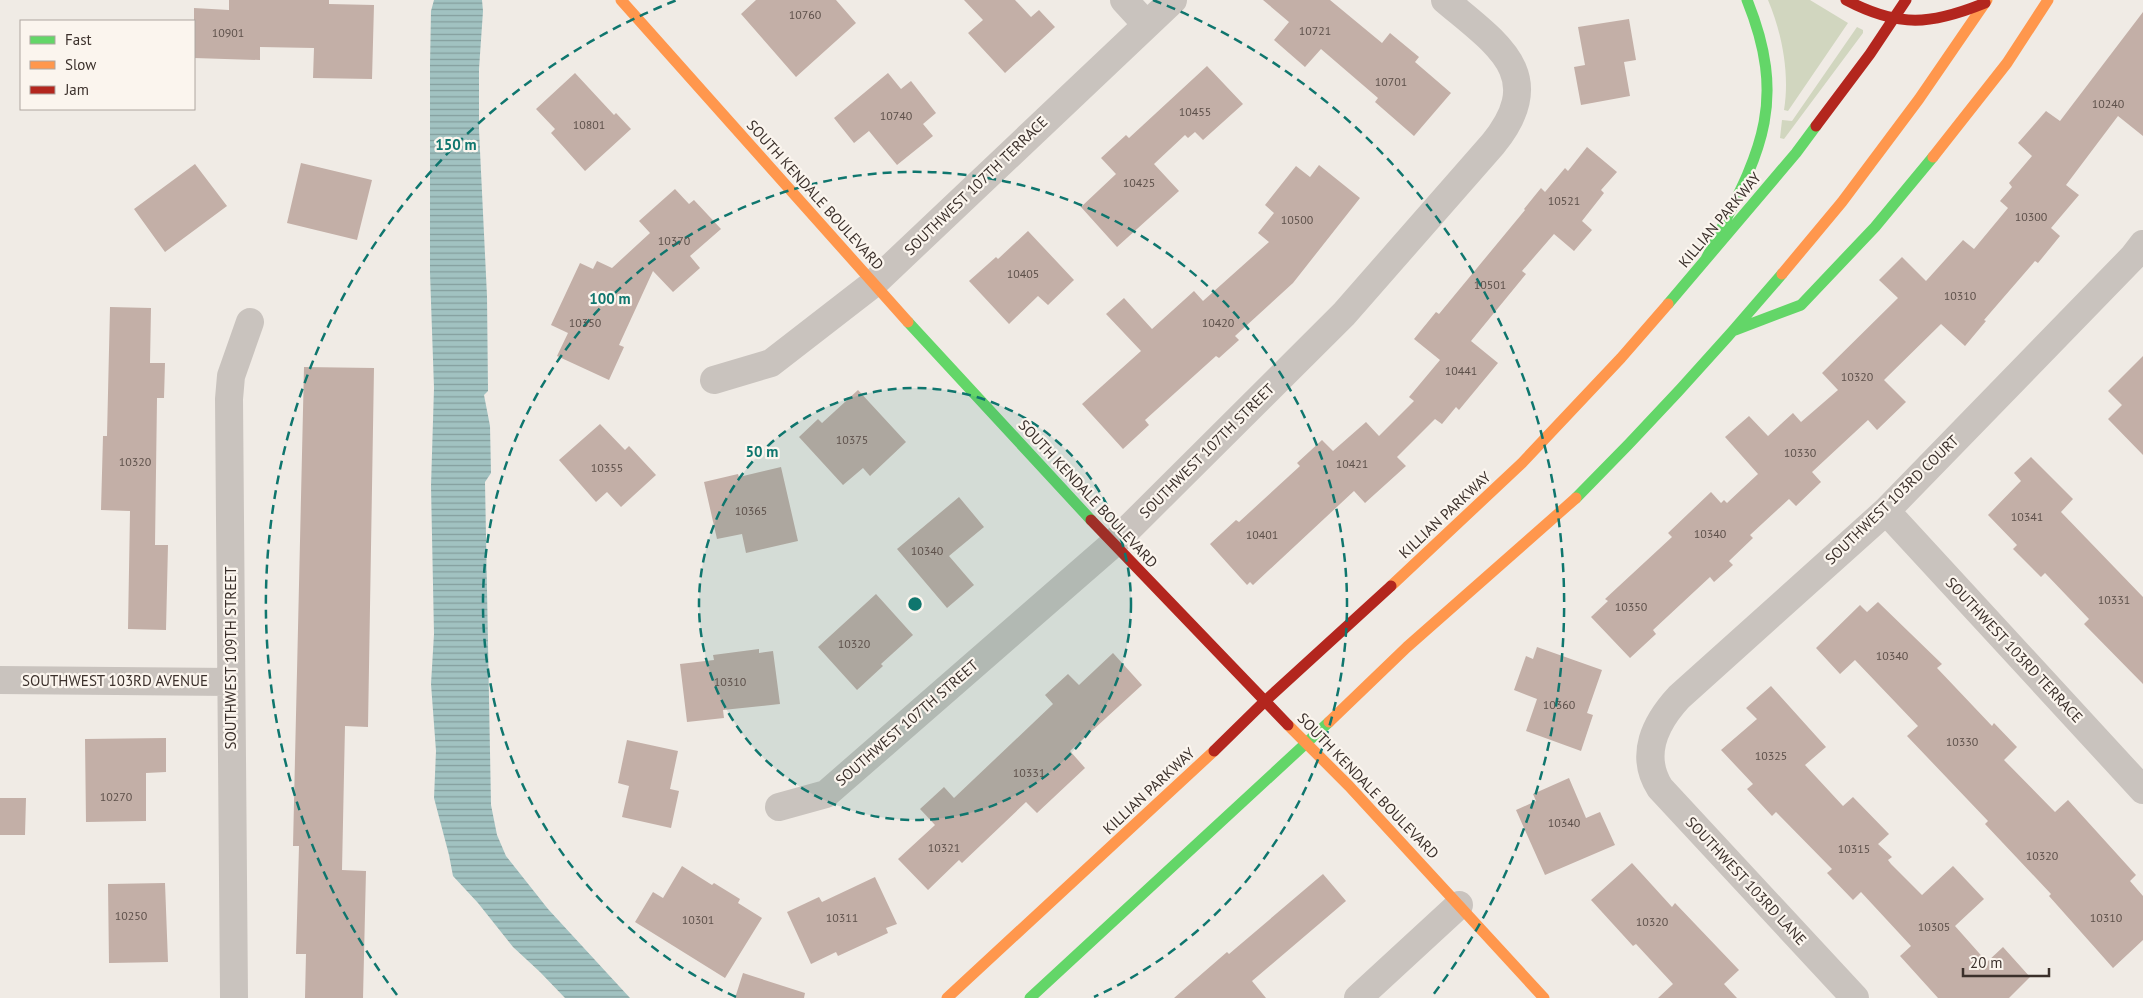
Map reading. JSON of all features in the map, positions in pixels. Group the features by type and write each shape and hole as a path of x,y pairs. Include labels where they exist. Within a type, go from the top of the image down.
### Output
{"main road":[{"name":"SOUTH KENDALE BOULEVARD","path":"622,0 874,284 1113,544 1265,701 1308,742 1544,998"},
{"path":"1706,259 1755,159 1767,113 1768,82 1765,49 1747,0"},
{"path":"1846,0 1879,16 1893,20 1925,22 1962,13 1986,1"},
{"name":"KILLIAN PARKWAY","path":"947,998 1206,759 1265,701 1468,516 1522,463 1621,358 1796,154 1870,54 1906,0"},
{"path":"1735,330 1801,305 1875,227 1956,130 2007,63 2048,0"},
{"path":"1030,998 1308,742 1407,647 1504,565 1567,507 1641,433 1735,330 1842,202 1919,99 1986,1"}],"street":[{"path":"1124,0 1146,24"},
{"name":"SOUTHWEST 107TH TERRACE","path":"714,380 772,363 874,284 1173,0"},
{"name":"SOUTHWEST 107TH STREET","path":"780,807 826,794 1113,544 1344,314 1493,144 1507,127 1515,109 1518,86 1514,70 1501,51 1445,0"},
{"name":"SOUTHWEST 103RD COURT","path":"1649,756 1651,744 1661,721 1679,697 1886,511 2140,256"},
{"name":"SOUTHWEST 109TH STREET","path":"234,998 229,387 250,322"},
{"name":"SOUTHWEST 103RD TERRACE","path":"1886,511 2143,790"},
{"name":"SOUTHWEST 103RD AVENUE","path":"0,680 231,682"},
{"name":"SOUTHWEST 103RD LANE","path":"1649,756 1652,774 1660,788 1855,998"},
{"path":"1358,998 1459,905"}],"green space":[{"path":"1768,0 1810,0 1848,23 1788,111 1784,110 1786,82 1784,54"},
{"path":"1857,27 1863,30 1863,33 1784,139 1780,138 1782,120 1792,121"}],"water":[{"path":"434,0 482,0 483,11 479,69 479,130 487,296 488,391 484,395 490,426 491,473 485,482 491,805 497,835 506,856 548,909 630,998 565,998 513,947 478,903 453,876 434,798 436,751 431,684 434,634 431,486 434,388 430,273 430,64 431,11"}],"building":[{"path":"229,0 329,0 329,4 374,5 372,79 313,78 314,48 260,47 260,60 195,58 194,8 229,10"},
{"path":"756,0 836,0 856,23 796,77 741,14"},
{"path":"964,0 1015,0 1031,17 1039,10 1055,27 1005,73 968,33 983,20"},
{"path":"1263,0 1330,0 1382,43 1390,33 1419,57 1415,62 1451,93 1414,136 1375,102 1378,98 1321,49 1305,67 1274,40 1289,22"},
{"path":"2143,12 2143,136 2118,116 2066,185 2079,195 2051,228 2060,236 2038,263 2035,261 1984,320 1986,321 1965,346 1941,324 1884,380 1906,402 1877,430 1868,420 1812,472 1821,482 1796,506 1789,499 1750,535 1753,538 1729,561 1733,565 1714,582 1710,577 1653,630 1656,634 1630,658 1591,617 1608,601 1605,599 1672,537 1668,533 1711,492 1721,503 1724,500 1727,503 1758,474 1725,437 1749,416 1768,436 1793,413 1801,422 1838,390 1822,373 1898,298 1879,280 1902,257 1926,281 1963,240 1974,249 2008,208 2000,201 2012,187 2009,183 2032,156 2018,143 2046,111 2060,121"},
{"path":"1629,19 1636,60 1624,62 1630,96 1581,105 1574,67 1585,65 1578,27"},
{"path":"1207,66 1243,104 1203,140 1195,132 1188,138 1185,135 1154,164 1179,191 1117,247 1081,207 1116,174 1101,158 1126,135 1129,138"},
{"path":"575,73 614,115 616,113 631,129 585,171 551,133 555,129 536,109"},
{"path":"888,73 901,89 911,81 936,113 923,124 933,136 897,165 869,131 854,143 834,118"},
{"path":"1587,147 1617,172 1601,190 1604,193 1582,221 1592,230 1574,251 1554,234 1522,271 1526,274 1471,341 1498,363 1459,410 1456,407 1442,424 1435,419 1397,457 1406,466 1365,503 1354,491 1253,585 1250,582 1247,585 1210,544 1236,520 1239,522 1300,466 1297,463 1322,440 1333,451 1366,422 1379,436 1414,401 1409,397 1440,360 1414,339 1436,312 1439,314 1541,188 1545,192 1565,168 1568,171"},
{"path":"301,163 372,180 357,240 287,223"},
{"path":"195,164 227,206 165,252 134,209"},
{"path":"1319,165 1360,198 1293,283 1235,336 1239,340 1219,358 1216,356 1145,420 1149,425 1123,449 1082,404 1141,351 1106,314 1124,298 1152,329 1194,291 1203,301 1269,242 1258,233 1274,213 1265,205 1296,166 1310,177"},
{"path":"675,189 689,204 694,200 721,229 690,256 700,268 673,292 653,271 619,345 624,347 609,380 557,356 568,333 551,325 580,263 593,269 597,261 612,268 650,233 639,221"},
{"path":"1028,231 1074,280 1048,305 1038,296 1009,324 969,281 996,257 998,259"},
{"path":"110,307 151,308 150,363 165,363 164,398 157,398 155,545 168,545 166,630 128,629 130,511 101,510 103,436 107,436"},
{"path":"2143,356 2143,455 2108,419 2122,405 2108,391"},
{"path":"304,367 374,368 368,727 345,726 342,870 366,871 363,998 305,998 306,954 296,954 299,846 293,846"},
{"path":"858,390 906,442 870,476 863,468 843,485 799,437 818,419 822,423"},
{"path":"600,424 625,450 629,446 656,475 621,507 607,492 596,502 559,460"},
{"path":"2031,457 2073,499 2061,512 2143,597 2143,684 2084,624 2089,619 2045,573 2041,577 2013,549 2017,545 1988,515 2021,481 2014,473"},
{"path":"781,467 798,541 746,553 742,534 717,539 704,482 738,474 739,477"},
{"path":"959,497 984,527 949,556 974,585 947,608 897,549"},
{"path":"876,594 913,635 881,664 883,666 857,690 818,647"},
{"path":"1878,602 1942,664 1937,668 1992,726 1994,723 2017,747 2004,760 2055,812 2068,800 2136,875 2130,881 2143,896 2143,940 2113,968 2049,896 2051,894 1985,824 1988,821 1907,736 1918,726 1855,660 1840,674 1816,648 1860,605 1867,612"},
{"path":"1537,647 1602,670 1587,713 1593,715 1581,751 1526,731 1537,699 1514,690 1526,656 1533,659"},
{"path":"759,649 759,653 773,651 780,704 723,710 724,718 687,722 680,664 714,660 713,655"},
{"path":"1113,653 1142,685 1070,751 1085,768 1037,813 1026,802 962,863 959,860 928,890 898,859 935,825 920,809 944,787 954,798 1053,704 1045,695 1068,674 1079,685"},
{"path":"1771,686 1826,747 1805,765 1843,806 1853,797 1889,834 1878,844 1892,857 1888,860 1891,864 1922,895 1953,866 1984,899 1955,926 1987,962 2003,947 2030,977 2009,998 1938,998 1900,956 1911,946 1861,892 1853,900 1827,873 1832,869 1776,812 1772,816 1747,789 1753,784 1721,750 1757,719 1746,708"},
{"path":"166,738 166,772 146,773 146,821 86,822 85,739"},
{"path":"627,740 678,751 670,789 679,791 671,828 622,817 629,786 618,783"},
{"path":"1569,778 1586,818 1600,812 1615,845 1545,875 1516,810 1536,801 1533,794"},
{"path":"0,798 26,798 25,835 0,835"},
{"path":"1632,863 1672,907 1675,903 1739,970 1724,984 1737,998 1658,998 1673,984 1636,944 1633,946 1591,900"},
{"path":"682,866 712,885 714,883 740,899 738,903 762,918 725,978 635,922 653,892 663,898"},
{"path":"1323,874 1346,901 1252,981 1266,998 1174,998 1227,952 1229,954"},
{"path":"875,877 897,924 886,928 888,933 838,956 836,952 811,964 787,912 819,897 822,902"},
{"path":"165,883 168,962 109,963 108,884"},
{"path":"743,973 805,993 804,998 735,998"}],"traffic: fast":[{"path":"1706,259 1752,164 1761,135 1766,105 1766,74 1760,39 1747,0"},
{"path":"1668,304 1796,153 1816,126"},
{"path":"1735,330 1801,305 1875,227 1933,157"},
{"path":"1576,498 1681,388 1782,274"},
{"path":"908,322 1091,520"},
{"path":"1030,998 1329,722"}],"traffic: slow":[{"path":"621,0 908,322"},
{"path":"1782,274 1842,202 1919,99 1987,0"},
{"path":"1933,157 2007,63 2048,0"},
{"path":"1391,586 1522,463 1621,358 1668,304"},
{"path":"1329,722 1407,647 1576,498"},
{"path":"1288,725 1349,786 1544,998"},
{"path":"947,998 1214,751"}],"traffic: jam":[{"path":"1846,0 1882,15 1915,20 1948,16 1985,3"},
{"path":"1816,126 1870,54 1906,0"},
{"path":"1091,520 1288,725"},
{"path":"1214,751 1265,701 1391,586"}]}
